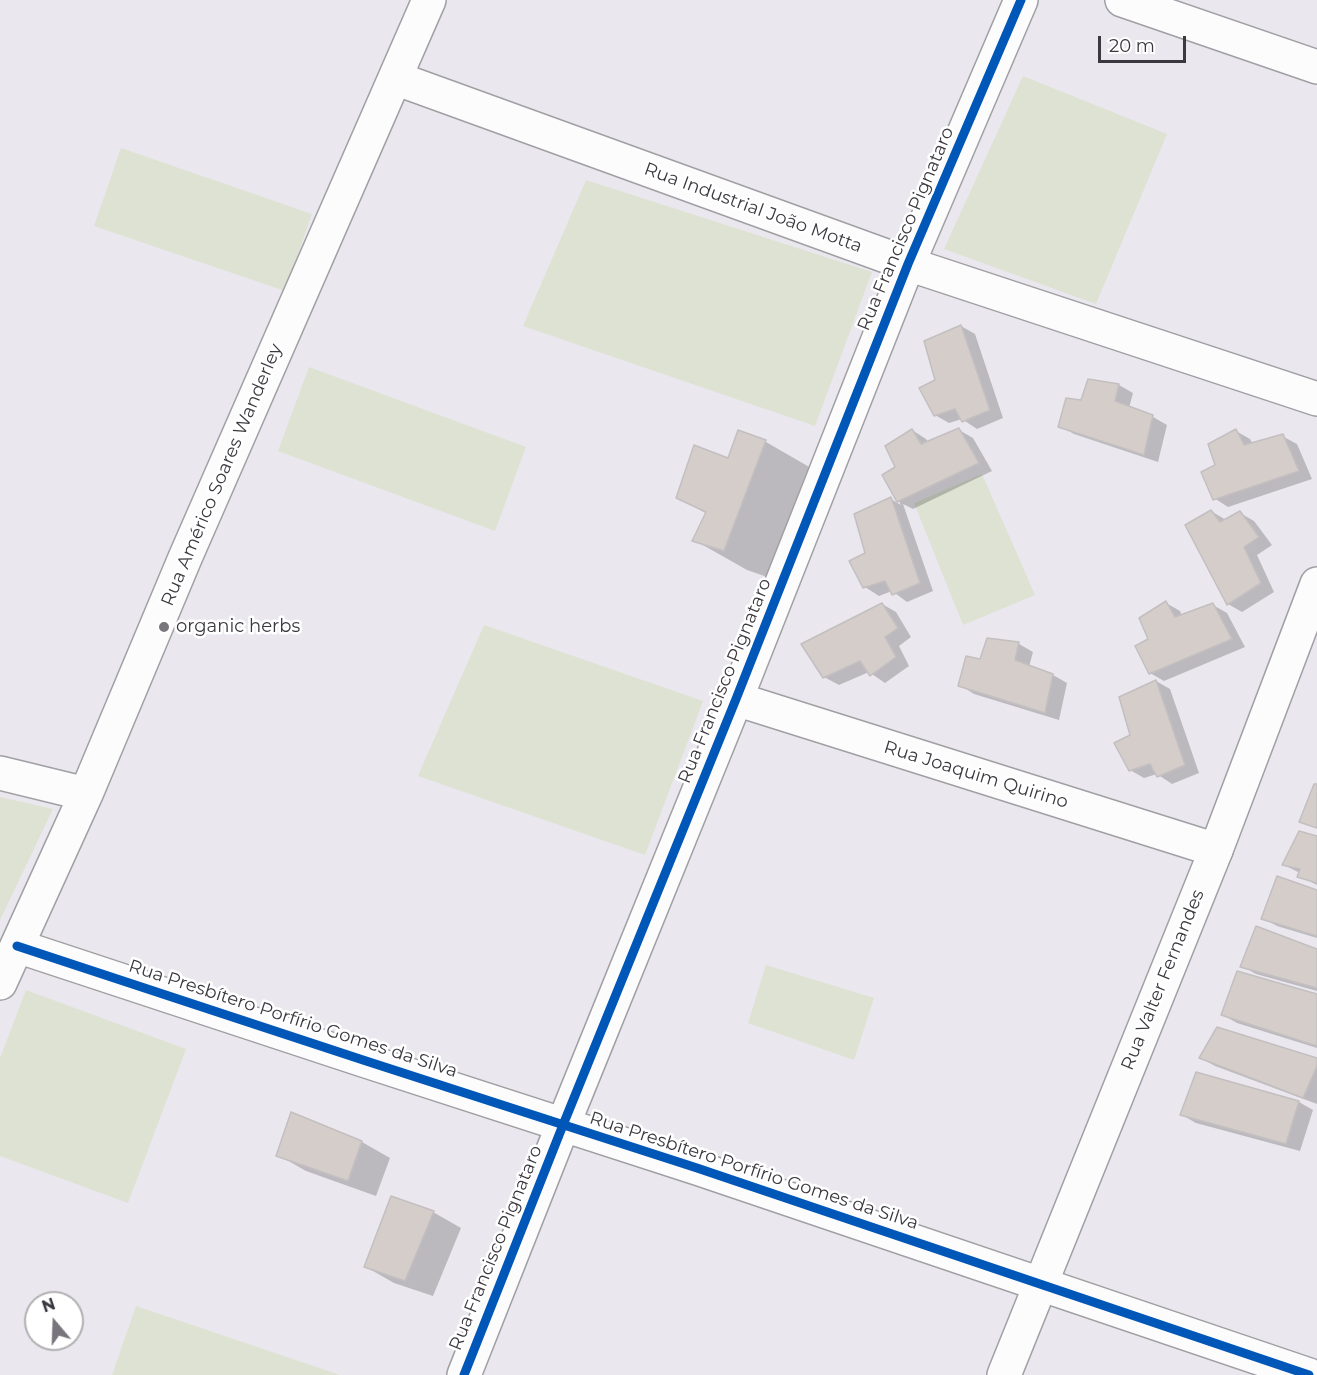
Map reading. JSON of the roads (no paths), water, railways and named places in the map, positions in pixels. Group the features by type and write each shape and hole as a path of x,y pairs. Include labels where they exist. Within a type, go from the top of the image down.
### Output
{"street":[{"name":"Rua Américo Soares Wanderley","path":"0,983 86,794 185,558 429,0"},
{"name":"Rua Francisco Pignataro","path":"464,1375 908,264 1021,0"},
{"path":"1122,0 1317,67"},
{"name":"Rua Industrial João Motta","path":"395,78 908,264 1317,399"},
{"name":"Rua Valter Fernandes","path":"1004,1375 1216,850 1317,584"},
{"name":"Rua Joaquim Quirino","path":"736,699 1216,850"},
{"path":"0,773 86,794"},
{"name":"Rua Presbítero Porfírio Gomes da Silva","path":"17,946 697,1167 1309,1375"}],"place":[{"name":"organic herbs","path":"164,627"}]}
